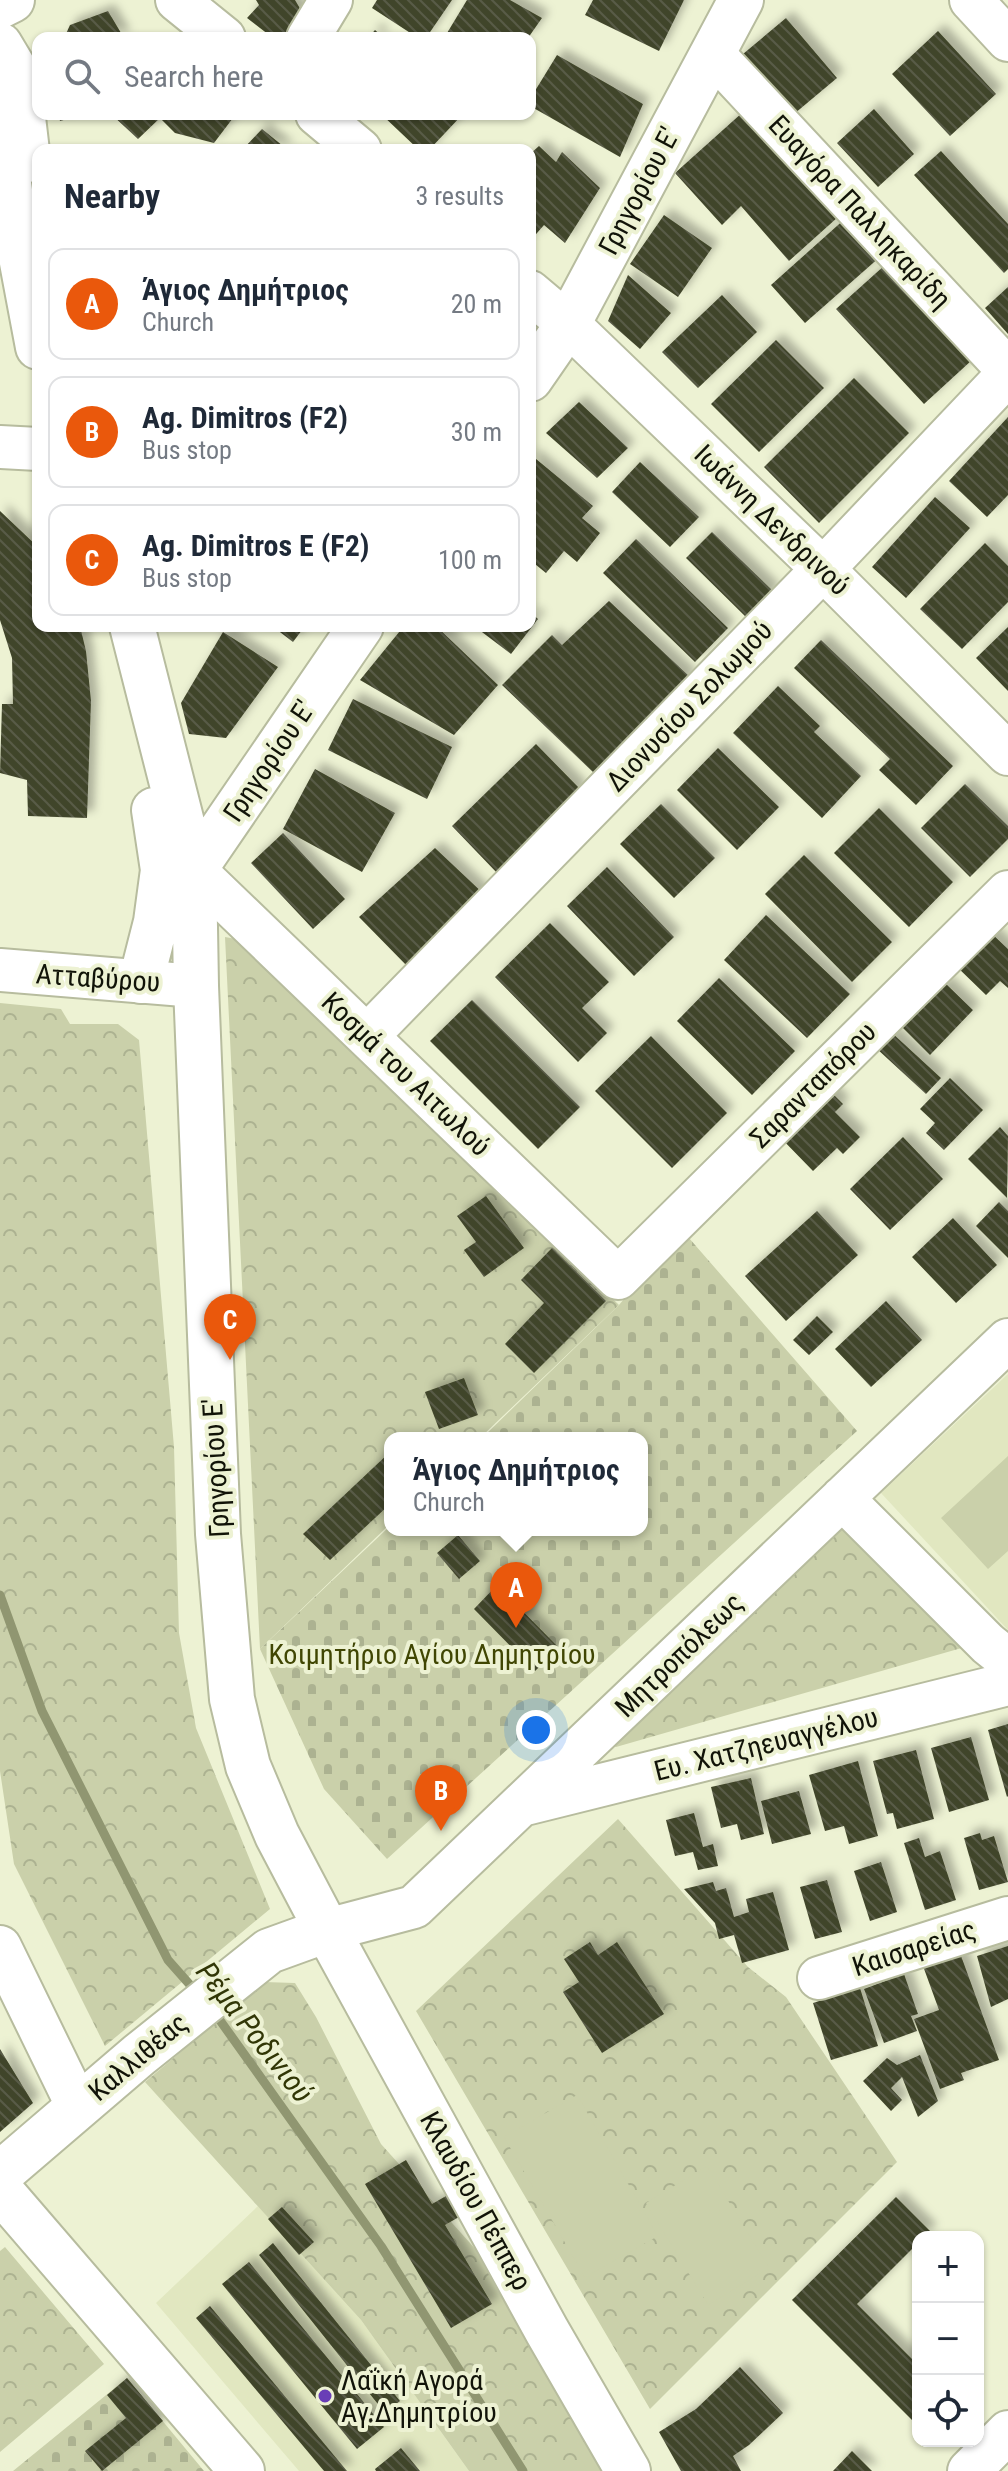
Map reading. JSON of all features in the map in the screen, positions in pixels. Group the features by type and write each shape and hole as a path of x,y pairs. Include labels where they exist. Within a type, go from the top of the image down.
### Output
{"main road":[{"path":"0,6 12,0"},
{"name":"Γρηγορίου Ε'","path":"536,370 568,324 741,0"},
{"path":"0,45 18,75 32,174"},
{"path":"0,123 32,315"},
{"path":"110,632 144,761 179,870"},
{"path":"133,632 179,870 156,922 141,981"},
{"name":"Γρηγορίου Ε'","path":"327,1930 277,1835 248,1766 232,1699 218,1534 196,986 179,870 357,632"},
{"name":"Καλλιθέας","path":"5,2191 78,2107 139,2055 269,1951 327,1930"},
{"name":"Κλαυδίου Πέππερ","path":"327,1930 547,2331 628,2471"},
{"path":"5,2191 242,2471"}],"street":[{"path":"177,0 217,32"},
{"path":"312,32 331,0"},
{"path":"971,0 1008,40"},
{"name":"Ευαγόρα Παλληκαρίδη","path":"713,54 1008,372"},
{"path":"324,120 353,144"},
{"name":"Ιωάννη Δενδρινού","path":"536,297 568,324 823,569 1008,754"},
{"name":"Διονυσίου Σολωμού","path":"367,1036 823,569 1008,372"},
{"path":"0,447 32,449"},
{"name":"Κοσμά του Αιτωλού","path":"179,870 367,1036 618,1278"},
{"name":"Σαρανταπόρου","path":"618,1278 1008,892"},
{"name":"Ατταβύρου","path":"0,970 196,986"},
{"name":"Μητροπόλεως","path":"327,1930 414,1907 1008,1340"},
{"path":"842,1498 988,1644 1008,1660"},
{"name":"Ευ. Χατζηευαγγέλου","path":"524,1804 1008,1684"},
{"name":"Καισαρείας","path":"819,1978 1008,1918"},
{"path":"0,1947 78,2107"},
{"path":"969,2471 1008,2432"}],"shaded area":[{"path":"1008,1374 1008,1630 881,1493"},
{"name":"Λαΐκή Αγορά Αγ.Δημητρίου","path":"258,2206 361,2320 469,2471 299,2471 156,2303"}],"green space":[{"path":"225,937 247,941 619,1305 486,1432 384,1432 384,1530 260,1649"},
{"path":"0,1003 61,1009 70,1024 118,1024 139,1040 174,1447 179,1633 196,1728 270,1909 105,2046 14,1864 0,1771"},
{"name":"Κοιμητήριο Αγίου Δημητρίου","path":"682,1230 857,1431 387,1859 324,1789 260,1649 384,1532 384,1536 648,1536 648,1432 488,1432 619,1305"},
{"path":"1008,1456 1008,1551 988,1569 941,1518"},
{"path":"848,1520 965,1647 616,1747 609,1743"},
{"path":"618,1819 748,1967 786,1997 897,2162 650,2409 416,2011"},
{"path":"264,1982 295,1983 316,2017 381,2144 479,2253 608,2471 469,2471 361,2320 145,2082"},
{"path":"577,2095 658,2236 585,2277 504,2137"},
{"path":"707,2166 769,2268 708,2305 646,2203"},
{"path":"5,2247 104,2364 0,2452 0,2251"},
{"path":"127,2378 204,2471 13,2471"}],"building":[{"path":"256,0 295,0 308,22 300,32 265,32 247,18 259,5"},
{"path":"377,0 452,0 430,32 409,32 372,8"},
{"path":"467,0 510,0 542,18 532,32 448,32"},
{"path":"593,0 684,0 659,51 585,15"},
{"path":"108,11 120,32 67,32 70,25"},
{"path":"786,18 837,78 788,119 737,59"},
{"path":"938,31 996,94 950,136 892,74"},
{"path":"557,55 643,104 620,157 536,109 536,89"},
{"path":"874,109 914,154 878,187 837,143"},
{"path":"743,112 838,217 789,261 741,206 722,225 675,173"},
{"path":"117,120 158,120 138,139"},
{"path":"162,120 231,120 214,143 175,133"},
{"path":"387,120 457,120 435,144 413,144"},
{"path":"262,129 281,144 248,144"},
{"path":"539,146 556,162 562,152 600,188 565,243 544,225 536,234 536,149"},
{"path":"941,151 1008,224 1008,269 1004,273 914,175"},
{"path":"664,215 712,248 678,297 630,264"},
{"path":"847,217 881,256 805,323 771,285"},
{"path":"885,265 972,360 924,404 836,309"},
{"path":"628,275 671,313 640,349 608,321"},
{"path":"1008,287 1008,334 985,308"},
{"path":"722,295 757,332 698,388 662,352"},
{"path":"776,340 824,388 759,452 711,404"},
{"path":"854,378 909,433 819,523 764,467"},
{"path":"579,402 628,448 597,478 546,433"},
{"path":"1008,417 1008,495 987,517 949,481"},
{"path":"536,459 593,506 582,518 600,533 577,562 564,551 546,573 536,565"},
{"path":"640,462 699,517 670,547 612,492"},
{"path":"935,497 970,528 906,598 872,567"},
{"path":"0,511 32,541 32,632 81,632 91,701 87,818 28,816 27,780 0,773 2,704 13,704 12,658 0,620"},
{"path":"712,532 773,591 749,620 686,558"},
{"path":"636,539 728,628 695,662 603,573"},
{"path":"985,543 1008,566 1008,602 962,649 920,609"},
{"path":"609,601 690,677 595,774 502,685 552,635 562,645"},
{"path":"1008,627 1008,691 976,658"},
{"path":"223,632 278,667 226,738 189,734 181,703"},
{"path":"280,632 300,632 293,642"},
{"path":"399,632 442,632 498,685 454,735 360,680"},
{"path":"482,632 528,632 511,654"},
{"path":"821,640 953,766 916,805 879,770 890,759 794,668"},
{"path":"778,686 820,726 814,732 861,776 822,818 733,733"},
{"path":"353,699 452,747 427,799 328,750"},
{"path":"536,744 581,790 498,874 452,826"},
{"path":"718,748 779,807 737,850 677,790"},
{"path":"315,769 395,813 362,872 283,829"},
{"path":"965,784 1008,826 1008,839 970,877 921,828"},
{"path":"661,804 715,858 674,898 620,844"},
{"path":"879,808 953,882 909,927 834,853"},
{"path":"283,833 345,899 313,929 251,863"},
{"path":"435,848 486,896 410,969 359,917"},
{"path":"804,855 892,942 852,982 765,894"},
{"path":"607,867 674,937 634,976 567,906"},
{"path":"766,915 850,994 807,1038 724,960"},
{"path":"550,923 609,982 582,1008 607,1033 578,1062 495,977"},
{"path":"989,931 1008,949 1008,988 1000,981 986,995 955,965"},
{"path":"719,978 795,1051 752,1095 677,1021"},
{"path":"944,982 973,1010 930,1055 901,1026"},
{"path":"472,1000 580,1107 538,1149 430,1041"},
{"path":"891,1032 941,1078 926,1094 876,1048"},
{"path":"651,1036 727,1113 672,1168 595,1091"},
{"path":"950,1078 983,1110 944,1150 926,1133 935,1123 920,1109"},
{"path":"825,1086 843,1104 835,1112 860,1137 843,1154 837,1148 813,1171 777,1134"},
{"path":"1000,1127 1008,1136 1007,1198 968,1159"},
{"path":"903,1137 943,1179 890,1230 850,1189"},
{"path":"486,1196 524,1248 484,1277 464,1250 476,1242 457,1216"},
{"path":"999,1202 1008,1211 1008,1258 976,1226"},
{"path":"817,1211 858,1255 786,1321 745,1276"},
{"path":"953,1218 997,1265 956,1303 912,1257"},
{"path":"552,1248 606,1301 534,1373 505,1344 544,1303 521,1280"},
{"path":"886,1301 922,1340 871,1387 835,1349"},
{"path":"817,1316 833,1332 809,1355 793,1340"},
{"path":"464,1378 478,1415 439,1429 425,1392"},
{"path":"384,1458 384,1510 330,1560 303,1534"},
{"path":"459,1536 480,1561 459,1579 437,1553"},
{"path":"497,1585 559,1648 535,1671 474,1609"},
{"path":"1008,1724 1008,1796 1007,1797 988,1730"},
{"path":"971,1737 989,1800 949,1812 931,1748"},
{"path":"916,1750 934,1819 897,1829 893,1813 887,1814 873,1761"},
{"path":"858,1761 878,1836 849,1844 844,1826 825,1831 809,1775"},
{"path":"751,1778 764,1834 741,1840 737,1824 721,1828 711,1787"},
{"path":"799,1791 811,1834 772,1844 761,1801"},
{"path":"694,1813 703,1847 713,1844 718,1866 698,1870 693,1852 675,1856 666,1820"},
{"path":"980,1833 982,1840 994,1836 1008,1882 979,1890 964,1838"},
{"path":"919,1838 925,1857 940,1851 956,1900 925,1910 904,1843"},
{"path":"881,1862 897,1912 870,1921 854,1871"},
{"path":"827,1880 842,1932 815,1939 800,1887"},
{"path":"713,1882 716,1891 726,1888 734,1917 749,1912 746,1899 773,1892 789,1950 742,1963 734,1935 719,1939 715,1923 684,1889"},
{"path":"590,1942 598,1955 617,1942 664,2014 602,2053 563,1992 579,1982 564,1959"},
{"path":"1008,1946 1008,1999 991,2007 977,1956"},
{"path":"960,1953 999,2060 961,2073 964,2080 940,2089 914,2019 939,2010 923,1966"},
{"path":"904,1974 918,2014 911,2016 917,2031 884,2043 864,1989"},
{"path":"860,1988 878,2046 831,2060 813,2003"},
{"path":"0,2049 33,2103 0,2132"},
{"path":"920,2055 938,2101 918,2117 902,2077 891,2088 902,2100 891,2111 863,2081 887,2058 897,2065"},
{"path":"406,2160 432,2204 446,2196 459,2217 445,2225 492,2304 451,2328 365,2184"},
{"path":"896,2197 930,2231 912,2231 912,2249 857,2304 912,2359 912,2420 792,2300"},
{"path":"282,2207 314,2242 299,2255 268,2219"},
{"path":"273,2243 400,2401 385,2413 259,2255"},
{"path":"249,2262 384,2427 357,2449 222,2284"},
{"path":"210,2306 347,2471 324,2471 196,2318"},
{"path":"740,2367 783,2413 733,2456 741,2471 681,2471 659,2432 696,2409"},
{"path":"127,2378 163,2421 102,2471 85,2451 126,2418 107,2395"},
{"path":"401,2448 420,2471 376,2471 375,2469"},
{"path":"852,2451 872,2471 833,2471"}],"waterway":[{"name":"Ρέμα Ροδινιού","path":"0,1595 42,1711 168,1960 199,1995"},
{"name":"Ρέμα Ροδινιού","path":"214,2012 381,2246 523,2471"}],"place":[{"name":"Ag. Dimitros E (F2)","path":"230,1360"},
{"name":"Άγιος Δημήτριος","path":"516,1628"},
{"name":"Ag. Dimitros (F2)","path":"441,1831"},
{"name":"Λαΐκή Αγορά Αγ.Δημητρίου","path":"325,2396"}]}
